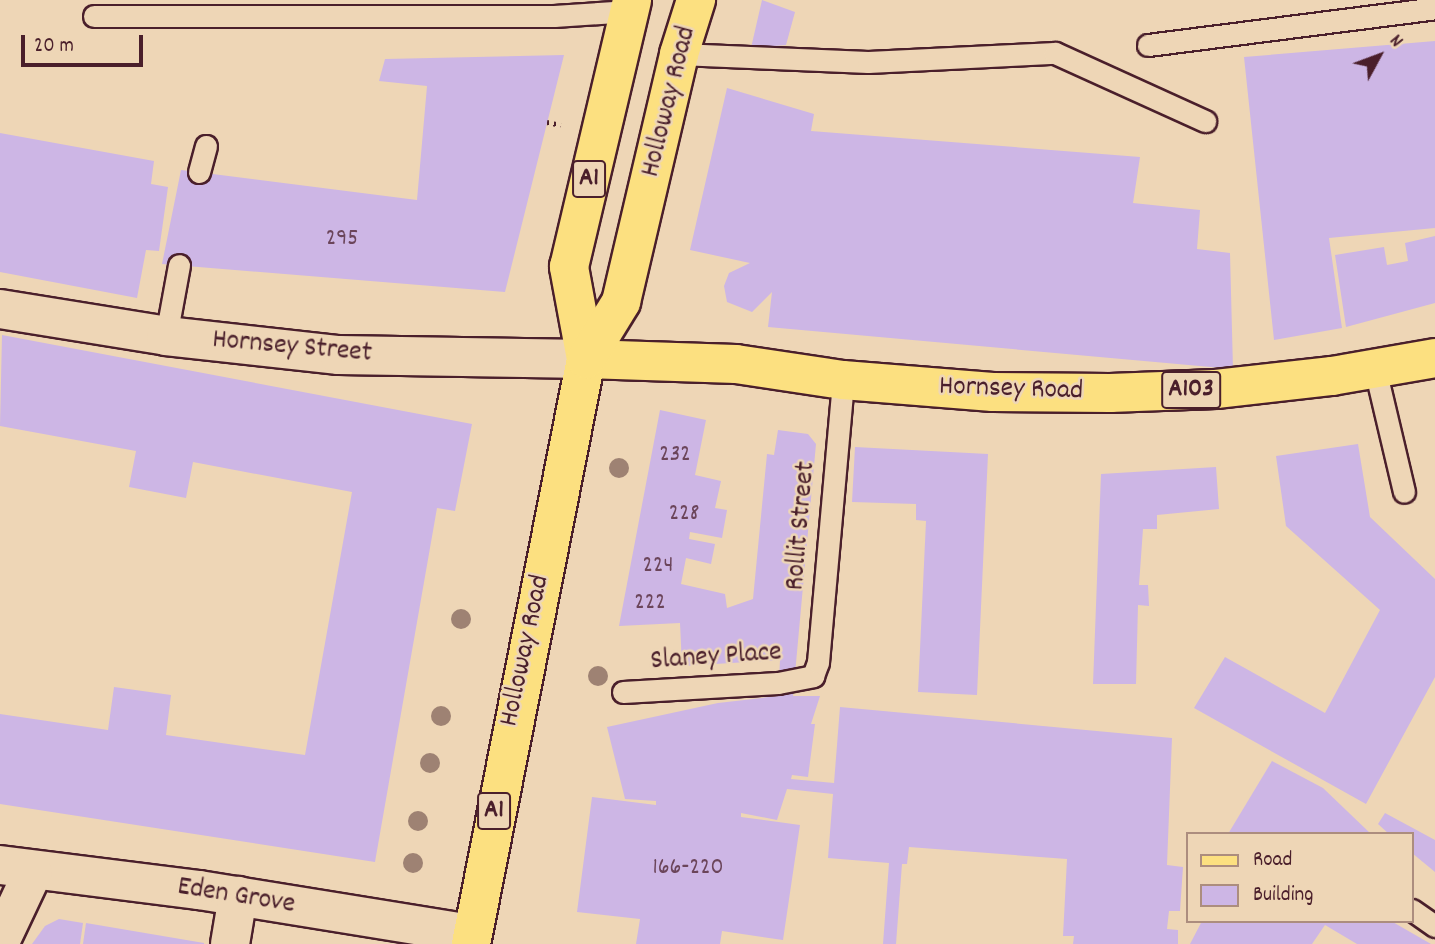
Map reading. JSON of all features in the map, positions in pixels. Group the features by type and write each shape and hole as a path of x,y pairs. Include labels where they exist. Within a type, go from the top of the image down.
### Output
{"main road":[{"name":"Holloway Road","path":"471,939 586,359 621,302 679,54 696,0"},
{"name":"Holloway Road","path":"586,359 569,267 631,6"},
{"name":"Hornsey Road","path":"586,359 736,364 843,380 993,392 1110,393 1216,389 1375,369 1435,358"}],"street":[{"name":"Hornsey Street","path":"0,309 166,336 339,355 586,359"},
{"name":"Eden Grove","path":"16,868 238,897 471,939"},
{"path":"0,942 16,868"},
{"path":"230,944 238,897"}],"lane":[{"path":"93,16 554,16 631,6"},
{"path":"1148,45 1435,8"},
{"path":"679,54 868,62 1055,53 1205,121"},
{"path":"199,172 206,146"},
{"path":"166,336 180,265"},
{"path":"1375,369 1404,492"},
{"name":"Rollit Street","path":"813,676 818,662 843,380"},
{"name":"Slaney Place","path":"623,692 778,684 813,676"},
{"path":"1414,911 1435,926"}],"path":[{"path":"547,122 561,125"}],"building":[{"path":"762,0 795,12 786,45 751,48"},
{"path":"1435,41 1435,228 1329,238 1342,328 1274,340 1244,57"},
{"path":"564,55 505,292 162,264 181,170 417,200 427,86 379,81 385,59"},
{"path":"727,88 814,114 811,131 1140,157 1133,203 1200,210 1197,249 1230,253 1233,369 768,327 772,292 752,312 727,302 724,286 729,273 750,263 690,250"},
{"path":"0,133 154,161 151,184 168,187 159,251 146,250 137,298 0,272"},
{"path":"1435,236 1435,303 1346,327 1335,255 1384,247 1387,265 1408,261 1405,243"},
{"path":"2,335 472,424 455,511 437,508 375,862 0,804 0,714 108,730 114,687 171,695 166,735 305,755 352,492 193,462 186,498 129,487 136,451 0,426"},
{"path":"660,410 706,420 695,475 721,481 715,508 727,510 722,538 690,532 689,539 715,544 711,564 686,558 681,584 725,594 727,608 753,599 767,454 774,455 778,430 808,434 816,444 793,696 820,696 811,724 815,724 808,777 792,775 791,779 834,783 840,707 1172,738 1167,865 1183,867 1180,911 1169,911 1167,929 1178,930 1178,944 1073,944 1074,936 1063,936 1067,859 909,847 907,864 902,864 896,944 883,944 889,863 828,858 833,794 787,789 777,820 741,813 741,817 800,825 783,940 722,931 720,944 636,944 640,919 577,912 592,797 656,805 656,801 625,799 607,727 718,703 778,696 780,660 682,666 680,623 619,626"},
{"path":"1358,444 1370,517 1435,579 1435,677 1366,804 1194,708 1225,657 1325,713 1380,610 1286,526 1276,456"},
{"path":"855,447 988,454 977,695 918,692 926,521 916,520 916,504 852,502"},
{"path":"1216,467 1219,509 1157,515 1157,529 1143,529 1139,585 1148,585 1149,606 1138,605 1136,684 1093,684 1101,474"},
{"path":"1272,761 1323,788 1369,832 1229,832"},
{"path":"1385,813 1435,840 1435,872 1414,855 1414,832 1387,832 1378,824"},
{"path":"59,919 83,923 80,944 32,944 45,926"},
{"path":"86,923 204,943 204,944 83,944"},
{"path":"1201,923 1394,923 1431,944 1357,944 1325,925 1312,944 1190,944"}]}
